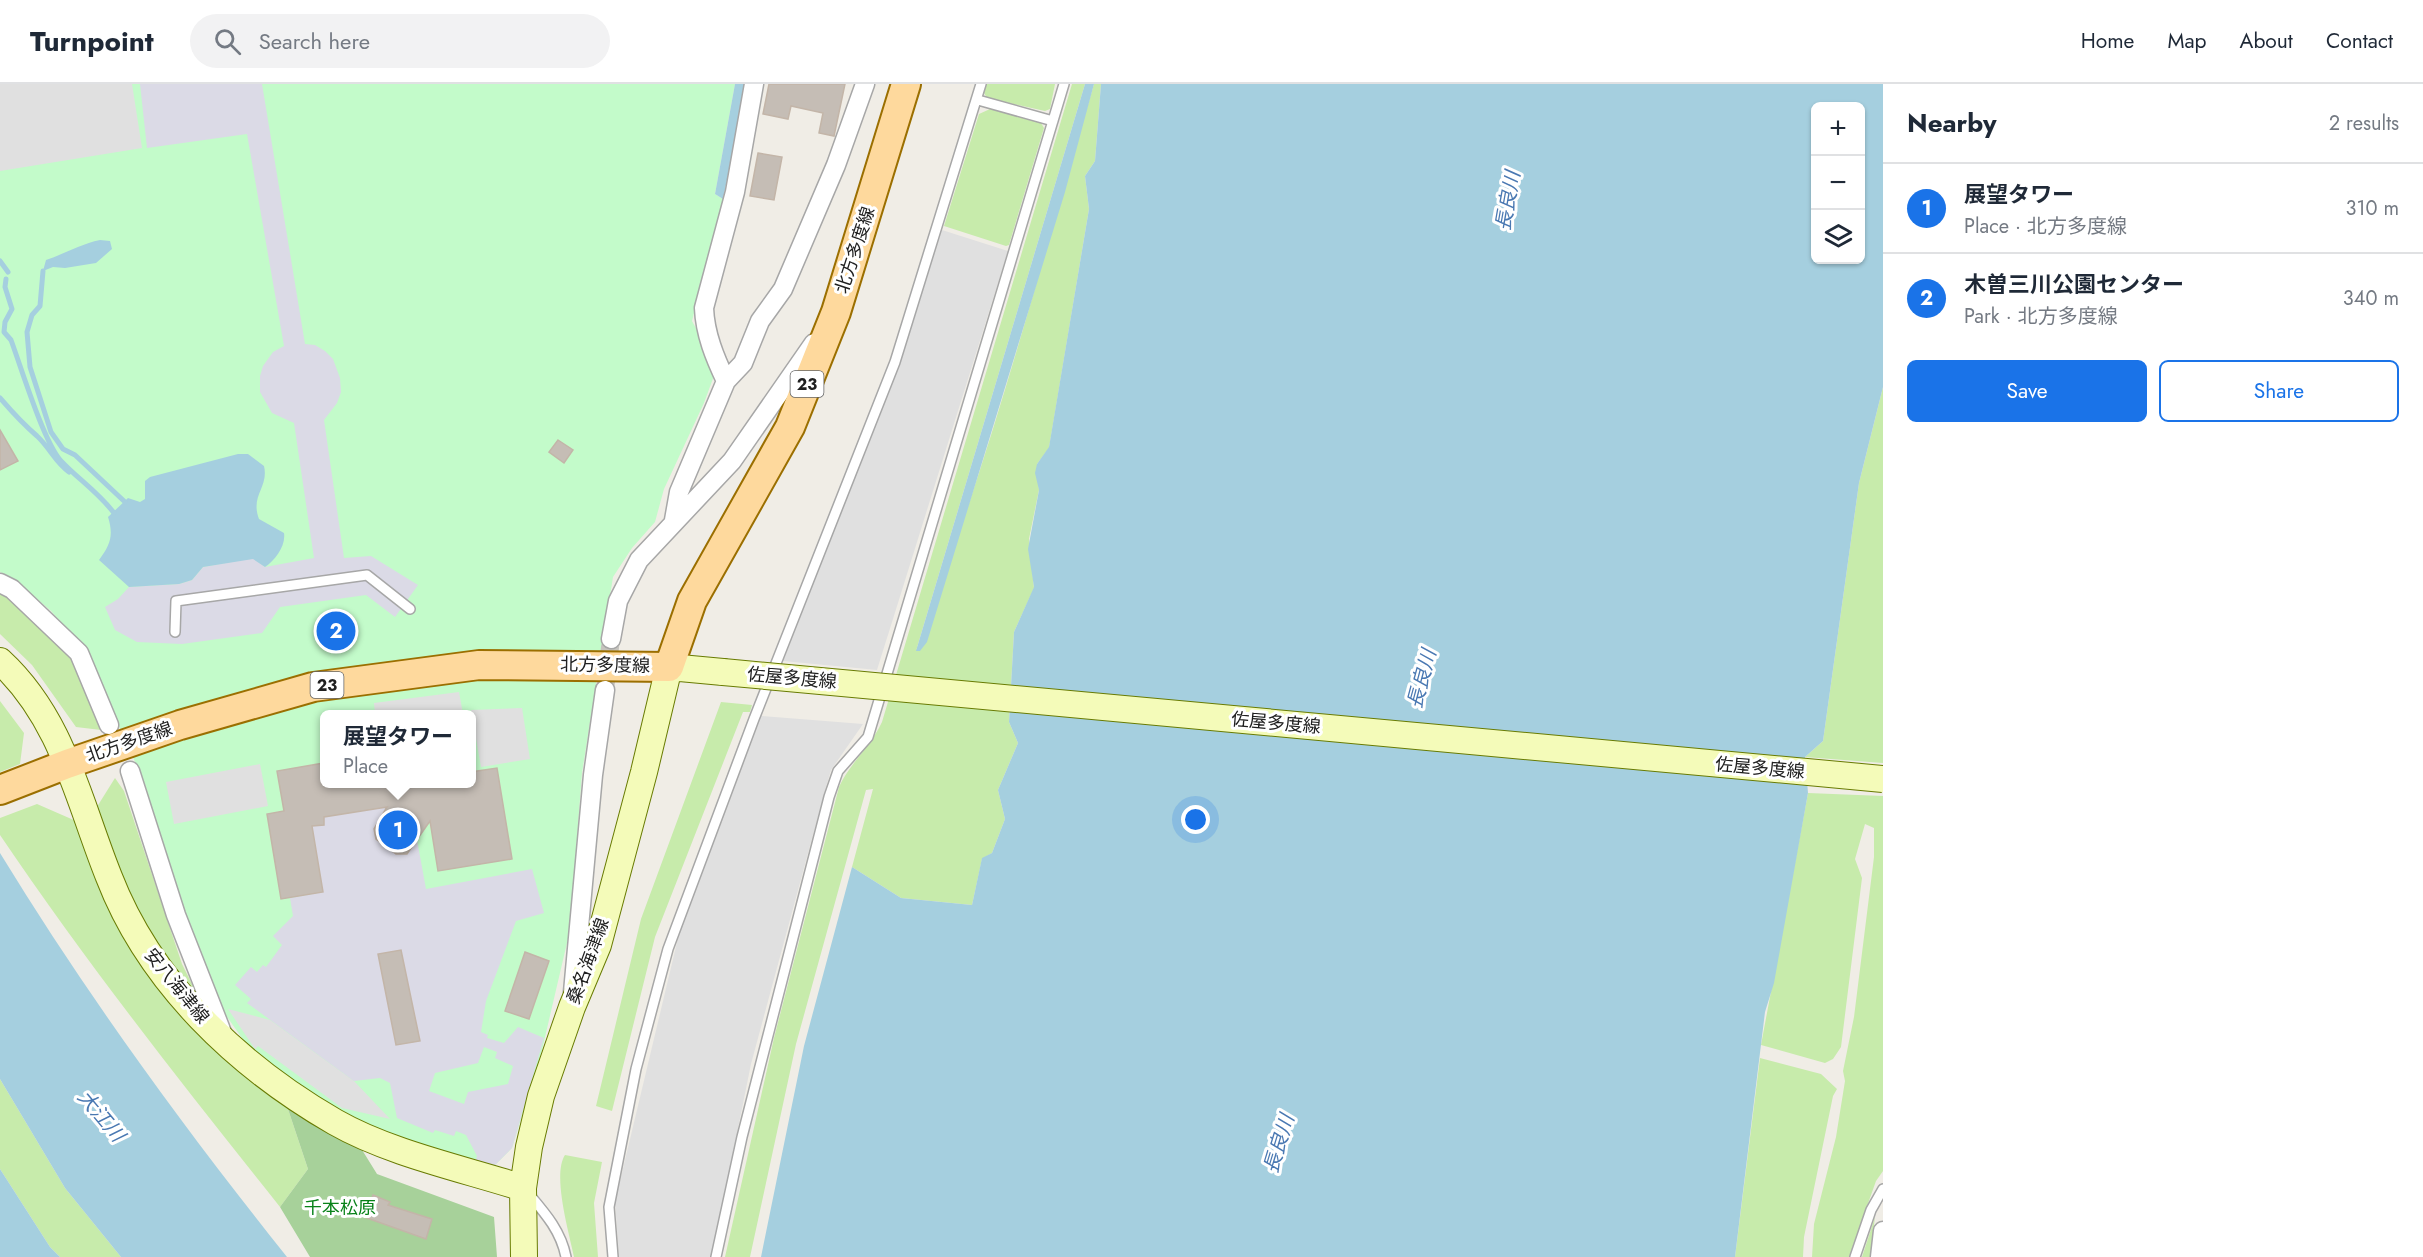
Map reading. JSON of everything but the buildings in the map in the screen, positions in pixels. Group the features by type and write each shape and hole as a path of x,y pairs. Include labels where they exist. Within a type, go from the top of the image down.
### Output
{"main road":[{"name":"北方多度線","path":"0,790 180,725 314,687 479,665 669,667 692,602 790,427 836,312 906,84"},
{"name":"安八海津線","path":"0,661 22,681 50,722 109,879 131,924 154,961 189,1007 226,1042 269,1077 337,1122 403,1151 523,1188"},
{"name":"佐屋多度線","path":"669,667 1883,779"},
{"name":"桑名海津線","path":"524,1257 523,1188 529,1147 541,1096 572,1007 598,945 669,667"}],"street":[{"path":"726,381 717,363 708,334 704,308 735,192 754,84"},
{"path":"674,520 680,492 726,381 743,363 760,321 783,289 836,165 865,84"},
{"path":"611,639 618,602 639,560 674,520 732,461 836,312"},
{"path":"0,583 12,589 79,653 109,726"},
{"path":"572,1007 575,947 605,690"},
{"path":"130,771 176,915 226,1042"},
{"path":"1880,1257 1883,1231"}],"lane":[{"path":"613,1257 609,1207 636,1069 668,949 754,719 895,362 978,100 981,84"},
{"path":"716,1257 744,1127 829,797 838,771 868,737 1064,84"},
{"path":"978,100 1053,122"},
{"path":"175,632 176,601 368,575 410,609"},
{"path":"523,1188 552,1222 563,1242 566,1257"},
{"path":"1855,1257 1871,1210 1883,1189"}],"green space":[{"path":"0,84 735,84 715,194 723,199 692,321 711,356 715,373 704,403 664,489 655,522 632,548 613,577 582,773 570,930 542,1050 512,1148 495,1165 474,1166 336,1114 254,1055 225,1014 186,931 145,784 85,651 51,611 17,582 0,572"},
{"path":"986,84 1055,84 1050,109 1045,111 987,98 984,93"},
{"path":"1072,84 1085,84 916,651 942,582 989,441 1094,84 1101,84 1095,161 1085,176 1089,209 1049,448 1037,464 1039,490 1029,539 1034,588 1014,632 1009,722 1018,743 998,790 1005,819 992,853 982,859 972,905 901,898 852,867 873,789 866,790 796,1044 750,1257 725,1257 774,1038 839,787 882,722"},
{"path":"990,109 1041,123 1044,128 1009,245 1006,246 944,226 979,114"},
{"path":"1883,387 1883,763 1805,757 1823,741 1859,483"},
{"path":"0,589 71,656 101,730 76,727 32,665 0,634"},
{"path":"0,701 24,733 20,764 0,772"},
{"path":"721,702 752,705 750,712 743,712 655,937 612,1111 596,1106 641,919"},
{"path":"115,778 124,791 182,964 204,1008 142,923 95,810"},
{"path":"1808,793 1883,796 1883,1171 1876,1181 1849,1257 1812,1257 1814,1224 1836,1137 1845,1081 1843,1071 1854,1017 1874,857 1874,828 1865,824 1855,859 1862,878 1841,1047 1833,1059 1825,1063 1761,1045"},
{"path":"37,804 76,821 99,886 119,930 147,973 184,1018 223,1058 286,1103 308,1169 280,1207 101,977 0,835 0,818"},
{"path":"1760,1058 1821,1074 1837,1089 1833,1096 1804,1237 1803,1257 1735,1257"},
{"path":"0,1079 65,1188 121,1257 60,1257 50,1247 0,1169"},
{"name":"千本松原","path":"286,1103 359,1145 377,1174 494,1217 497,1257 310,1257 280,1207 308,1169"},
{"path":"565,1155 602,1162 594,1203 598,1257 574,1257 561,1189 561,1164"},
{"path":"1875,1217 1870,1257 1862,1257"}],"shaded area":[{"path":"0,84 132,84 142,148 0,171"},
{"path":"140,84 262,84 305,344 315,345 325,351 333,359 340,378 341,392 337,403 324,420 344,558 371,556 418,585 395,617 366,595 280,607 262,633 182,644 137,642 115,630 105,607 118,599 129,587 179,584 192,580 203,567 253,558 265,567 314,558 294,423 272,413 260,392 260,376 263,366 273,352 284,346 247,134 147,148"},
{"path":"942,230 1008,251 877,670 783,661 897,365"},
{"path":"459,692 462,710 375,710 374,703"},
{"path":"522,708 530,759 481,767 476,738 476,710 471,710"},
{"path":"761,716 863,724 831,770 824,794 751,1064 712,1257 619,1257 615,1202 679,934"},
{"path":"260,764 268,806 174,824 166,782"},
{"path":"308,801 325,817 387,807 374,829 376,839 417,840 426,889 532,869 544,913 516,921 486,1001 481,1032 488,1035 487,1038 504,1043 518,1027 544,1038 512,1148 495,1165 474,1166 477,1156 466,1135 456,1131 454,1136 435,1130 433,1133 397,1118 390,1083 380,1078 354,1081 247,1003 251,999 235,985 251,967 257,972 263,965 266,967 282,945 273,936 293,916 290,898 323,892","holes":["484,1047 497,1052 495,1058 513,1066 508,1084 468,1092 464,1104 429,1091 435,1073 478,1063"]},
{"path":"228,1009 270,1020 354,1081 390,1119 342,1108 258,1046 255,1049"}],"water":[{"path":"735,84 747,84 723,199 715,194"},
{"path":"1085,84 1094,84 1065,192 927,642 920,651 916,651"},
{"name":"長良川","path":"1101,84 1883,84 1883,387 1859,483 1823,741 1805,757 1808,793 1774,983 1765,1012 1735,1257 761,1257 804,1046 852,867 901,898 972,905 982,858 992,853 1005,819 998,790 1018,743 1009,722 1014,632 1034,587 1028,549 1039,490 1035,473 1037,464 1049,447 1089,209 1085,176 1095,161"},
{"path":"100,240 110,241 112,249 96,263 65,268 53,267 43,271 46,260"},
{"path":"238,454 248,454 264,466 264,480 257,504 259,519 284,533 279,552 265,567 253,559 203,567 192,580 179,584 129,587 99,560 110,540 111,530 108,517 128,498 140,502 145,499 145,481 150,477"},
{"name":"大江川","path":"0,853 101,1009 211,1159 287,1257 121,1257 65,1188 0,1079"},
{"path":"0,1169 50,1247 60,1257 0,1257"}],"waterway":[{"path":"0,261 8,272"},
{"path":"43,271 40,306 32,315 27,332 30,367 51,432 63,449 75,455 125,502"},
{"path":"6,279 5,287 12,309 5,322 4,332 11,340 47,438 61,461 114,513"},
{"path":"0,398 69,472"}],"tunnel":[{"path":"605,690 611,639"}],"place":[{"name":"木曽三川公園センター","path":"336,631"},
{"name":"展望タワー","path":"398,830"}]}
